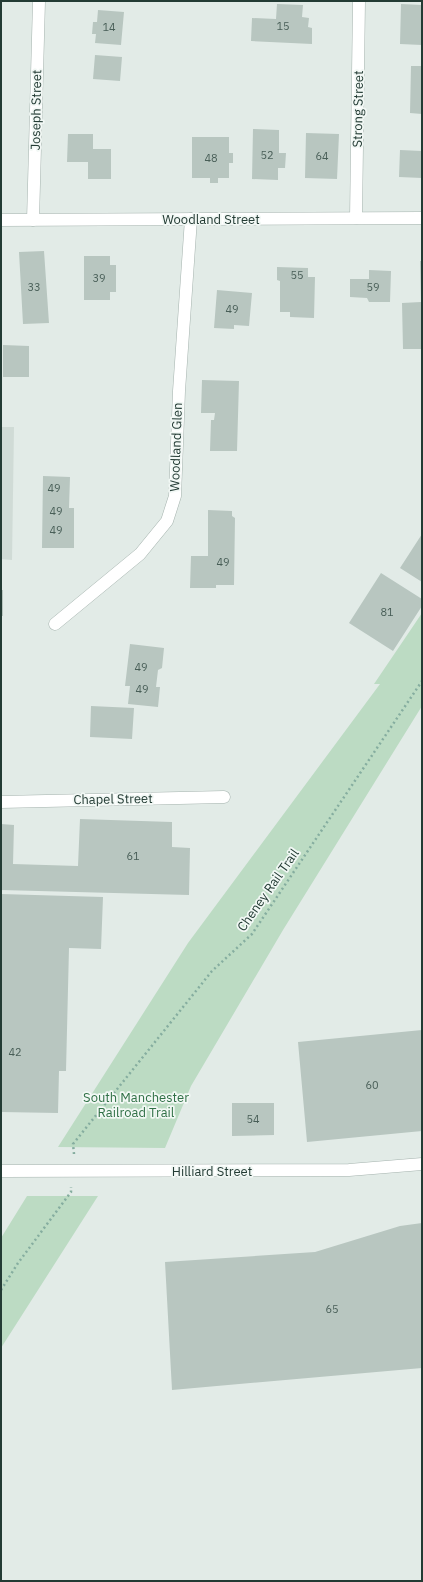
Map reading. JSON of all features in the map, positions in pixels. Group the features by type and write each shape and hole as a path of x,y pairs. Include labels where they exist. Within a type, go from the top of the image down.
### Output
{"street":[{"name":"Joseph Street","path":"33,220 39,1"},
{"name":"Strong Street","path":"356,218 359,1"},
{"name":"Woodland Street","path":"1,220 422,218"},
{"name":"Woodland Glen","path":"54,624 140,554 167,521 175,496 179,391 191,219"},
{"name":"Chapel Street","path":"1,802 224,797"},
{"name":"Hilliard Street","path":"1,1171 349,1170 422,1164"}],"path":[{"name":"Cheney Rail Trail","path":"74,1154 74,1144 212,971 252,934 422,681"},
{"path":"1,1290 18,1263 71,1192"}],"shaded area":[{"path":"1,427 14,427 12,560 1,559"}],"green space":[{"name":"South Manchester Railroad Trail","path":"422,613 422,706 283,930 191,1086 165,1148 58,1147 188,943 380,684 374,684"},
{"path":"27,1196 98,1196 1,1348 1,1238"}],"building":[{"path":"277,4 303,5 302,17 309,18 308,27 312,28 312,44 251,41 252,18 276,19"},
{"path":"401,4 422,5 422,45 400,44"},
{"path":"98,10 124,12 121,45 95,43 96,34 92,34 93,22 97,22"},
{"path":"95,55 122,57 120,81 93,79"},
{"path":"411,66 422,66 422,114 410,113"},
{"path":"253,129 279,130 279,153 286,153 285,168 278,168 278,180 252,179"},
{"path":"306,133 339,134 337,179 305,178"},
{"path":"68,134 93,134 93,149 111,149 111,179 88,179 88,162 67,162"},
{"path":"192,137 229,137 229,153 233,153 233,163 229,163 229,178 218,178 218,183 210,183 210,178 192,178"},
{"path":"400,150 422,151 422,178 399,177"},
{"path":"44,251 49,323 23,324 19,252"},
{"path":"84,256 110,256 110,265 116,265 116,292 110,292 110,300 84,300"},
{"path":"420,261 422,261 422,349 403,349 402,303 421,302"},
{"path":"277,267 308,268 308,277 315,277 314,318 290,317 290,312 280,312 280,281 277,280"},
{"path":"369,270 391,271 390,302 369,302 367,298 350,297 350,279 369,279"},
{"path":"217,290 252,293 249,326 234,325 234,329 214,328"},
{"path":"3,345 29,346 29,377 3,377"},
{"path":"202,380 239,381 237,451 210,451 211,420 214,420 215,413 201,413"},
{"path":"43,476 70,477 69,508 74,508 74,548 42,548"},
{"path":"208,510 232,511 232,516 235,518 234,585 216,585 216,588 190,588 191,556 208,556"},
{"path":"422,534 422,582 400,568"},
{"path":"381,573 422,599 422,606 393,651 349,623"},
{"path":"1,590 3,590 3,616 1,616"},
{"path":"130,644 164,648 162,668 158,670 156,687 160,687 158,707 128,704 130,686 125,686"},
{"path":"91,706 134,708 132,739 90,737"},
{"path":"80,819 172,822 172,847 190,848 189,895 1,890 1,824 14,825 13,864 78,866"},
{"path":"1,894 103,897 101,949 69,948 66,1071 59,1071 58,1113 1,1112"},
{"path":"422,1030 422,1131 307,1142 298,1042"},
{"path":"232,1103 274,1103 274,1135 232,1136"},
{"path":"422,1223 422,1368 172,1390 165,1262 315,1252 400,1226"}]}
